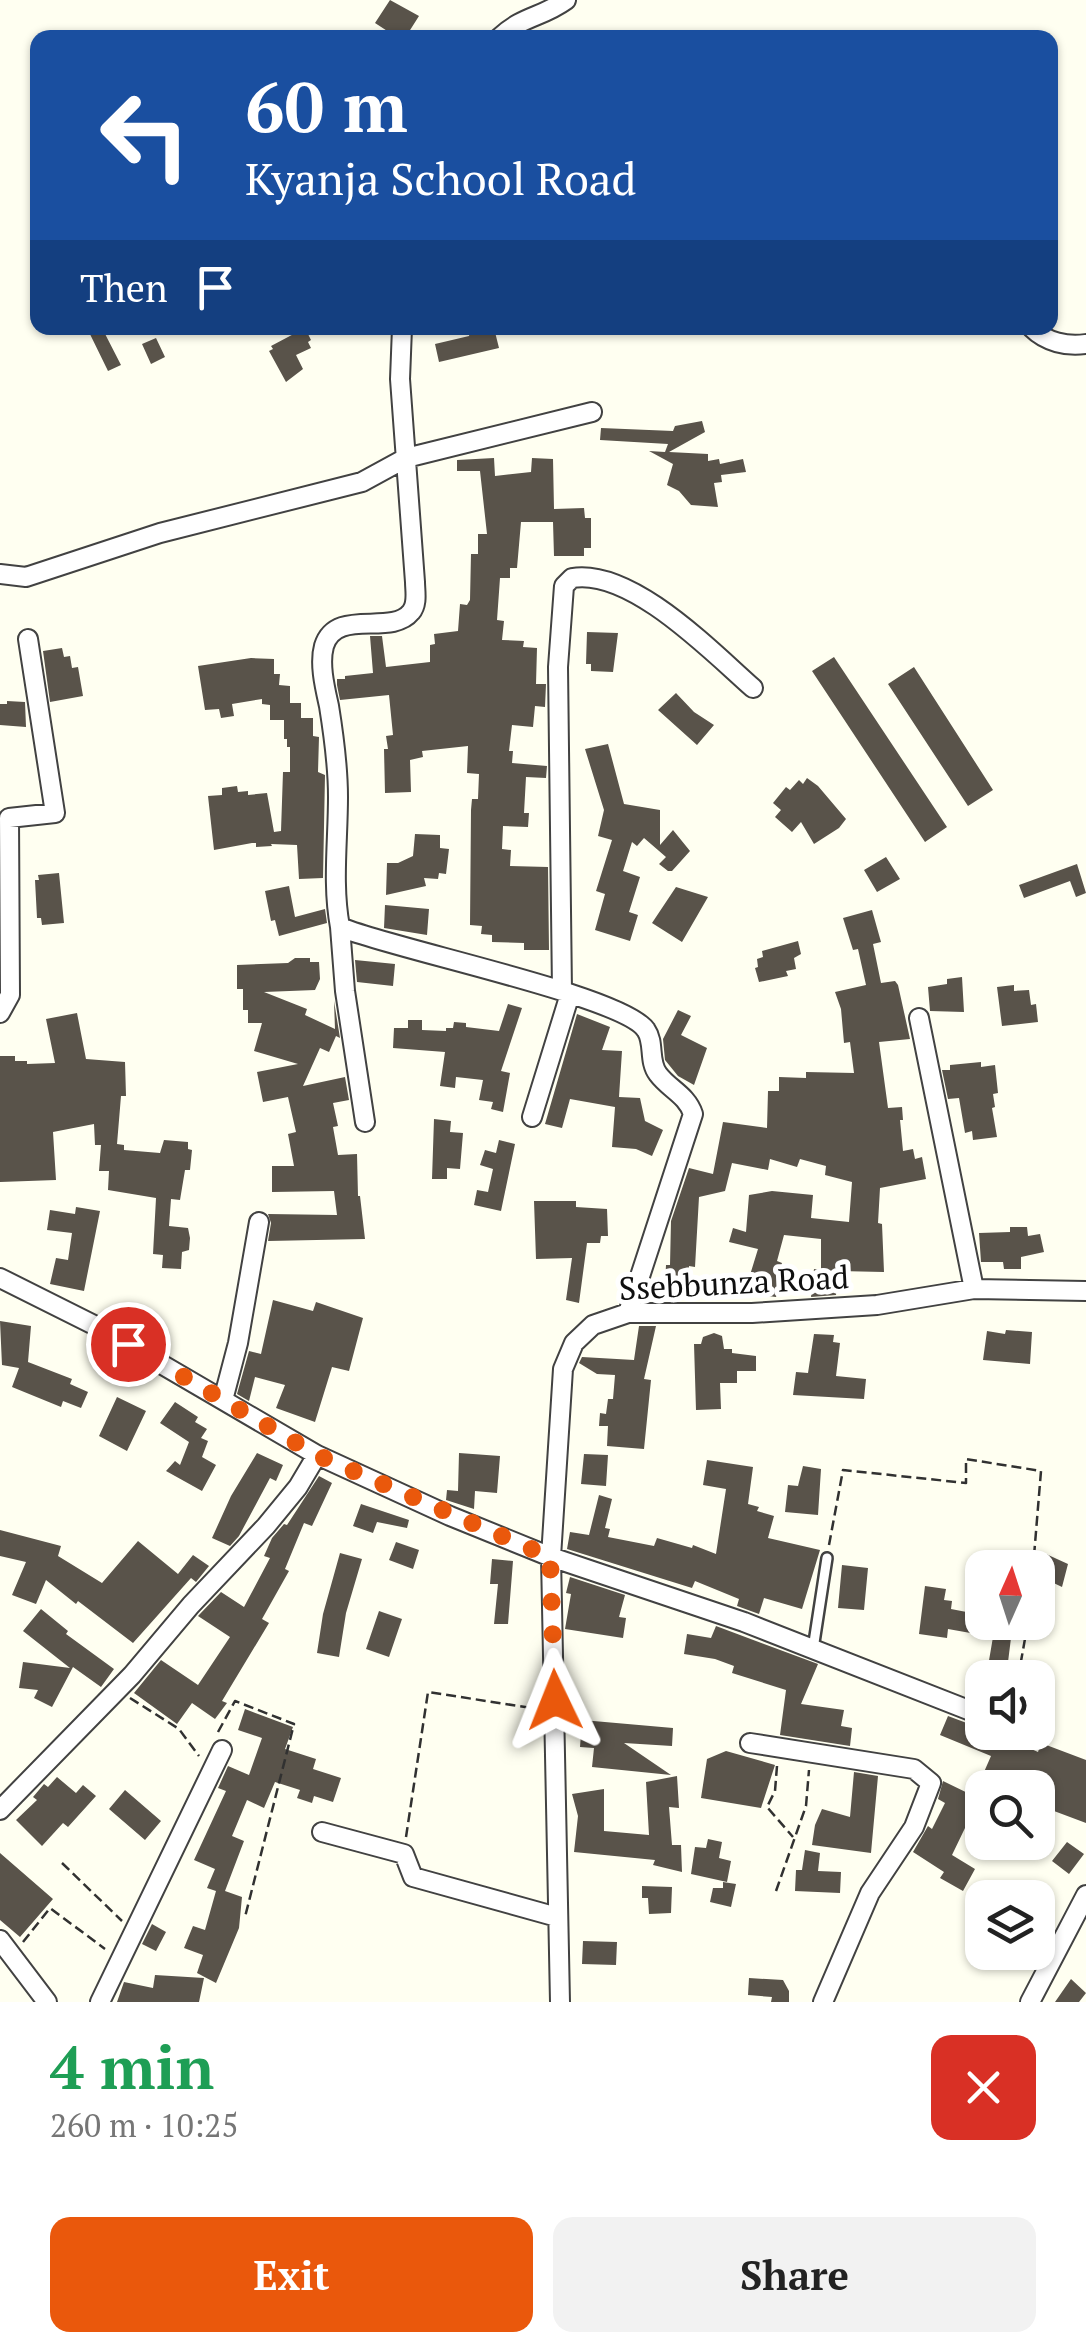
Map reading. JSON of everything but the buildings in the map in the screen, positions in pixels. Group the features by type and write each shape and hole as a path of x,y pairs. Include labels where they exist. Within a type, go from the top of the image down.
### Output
{"street":[{"path":"508,30 521,18 551,10 566,0"},
{"path":"364,1122 334,894 336,762 323,649 328,637 344,626 396,620 414,609 400,380 402,335"},
{"path":"1039,335 1074,346 1086,344"},
{"path":"0,574 26,577 160,533 362,482 406,458 592,412"},
{"path":"532,1118 566,993 558,667 564,586 572,578 590,576 667,612 754,688"},
{"path":"0,1012 10,995 9,818 55,813 28,639"},
{"path":"340,927 566,993 634,1018 646,1030 658,1076 683,1097 693,1114 628,1313"},
{"path":"919,1018 974,1288"},
{"path":"223,1400 238,1343 258,1222"},
{"path":"0,1278 96,1326 317,1455 550,1557 744,1622 965,1709"},
{"name":"Ssebbunza Road","path":"560,2002 550,1557 563,1368 574,1343 592,1324 628,1313 752,1313 877,1305 974,1288 1086,1291"},
{"path":"0,1810 118,1690 266,1526 298,1487 317,1455"},
{"path":"750,1743 914,1770 932,1783 914,1827 870,1893 822,2002"},
{"path":"100,2002 213,1749"},
{"path":"322,1832 404,1854 413,1877 557,1917"},
{"path":"1030,2002 1086,1895"},
{"path":"0,1940 47,2002"}],"lane":[{"path":"814,1648 827,1558"}],"path":[{"path":"827,1558 843,1470 966,1484 966,1459 1041,1471 1034,1550"},
{"path":"118,1690 179,1729 204,1763 235,1701 294,1724 245,1917"},
{"path":"404,1854 428,1692 539,1709"},
{"path":"777,1760 775,1791 767,1807 794,1839"},
{"path":"776,1892 806,1806 810,1764"},
{"path":"62,1863 123,1922"},
{"path":"13,1955 50,1908 112,1954"}],"route":[{"path":"128,1344 317,1455 550,1557 555,1700"}]}
